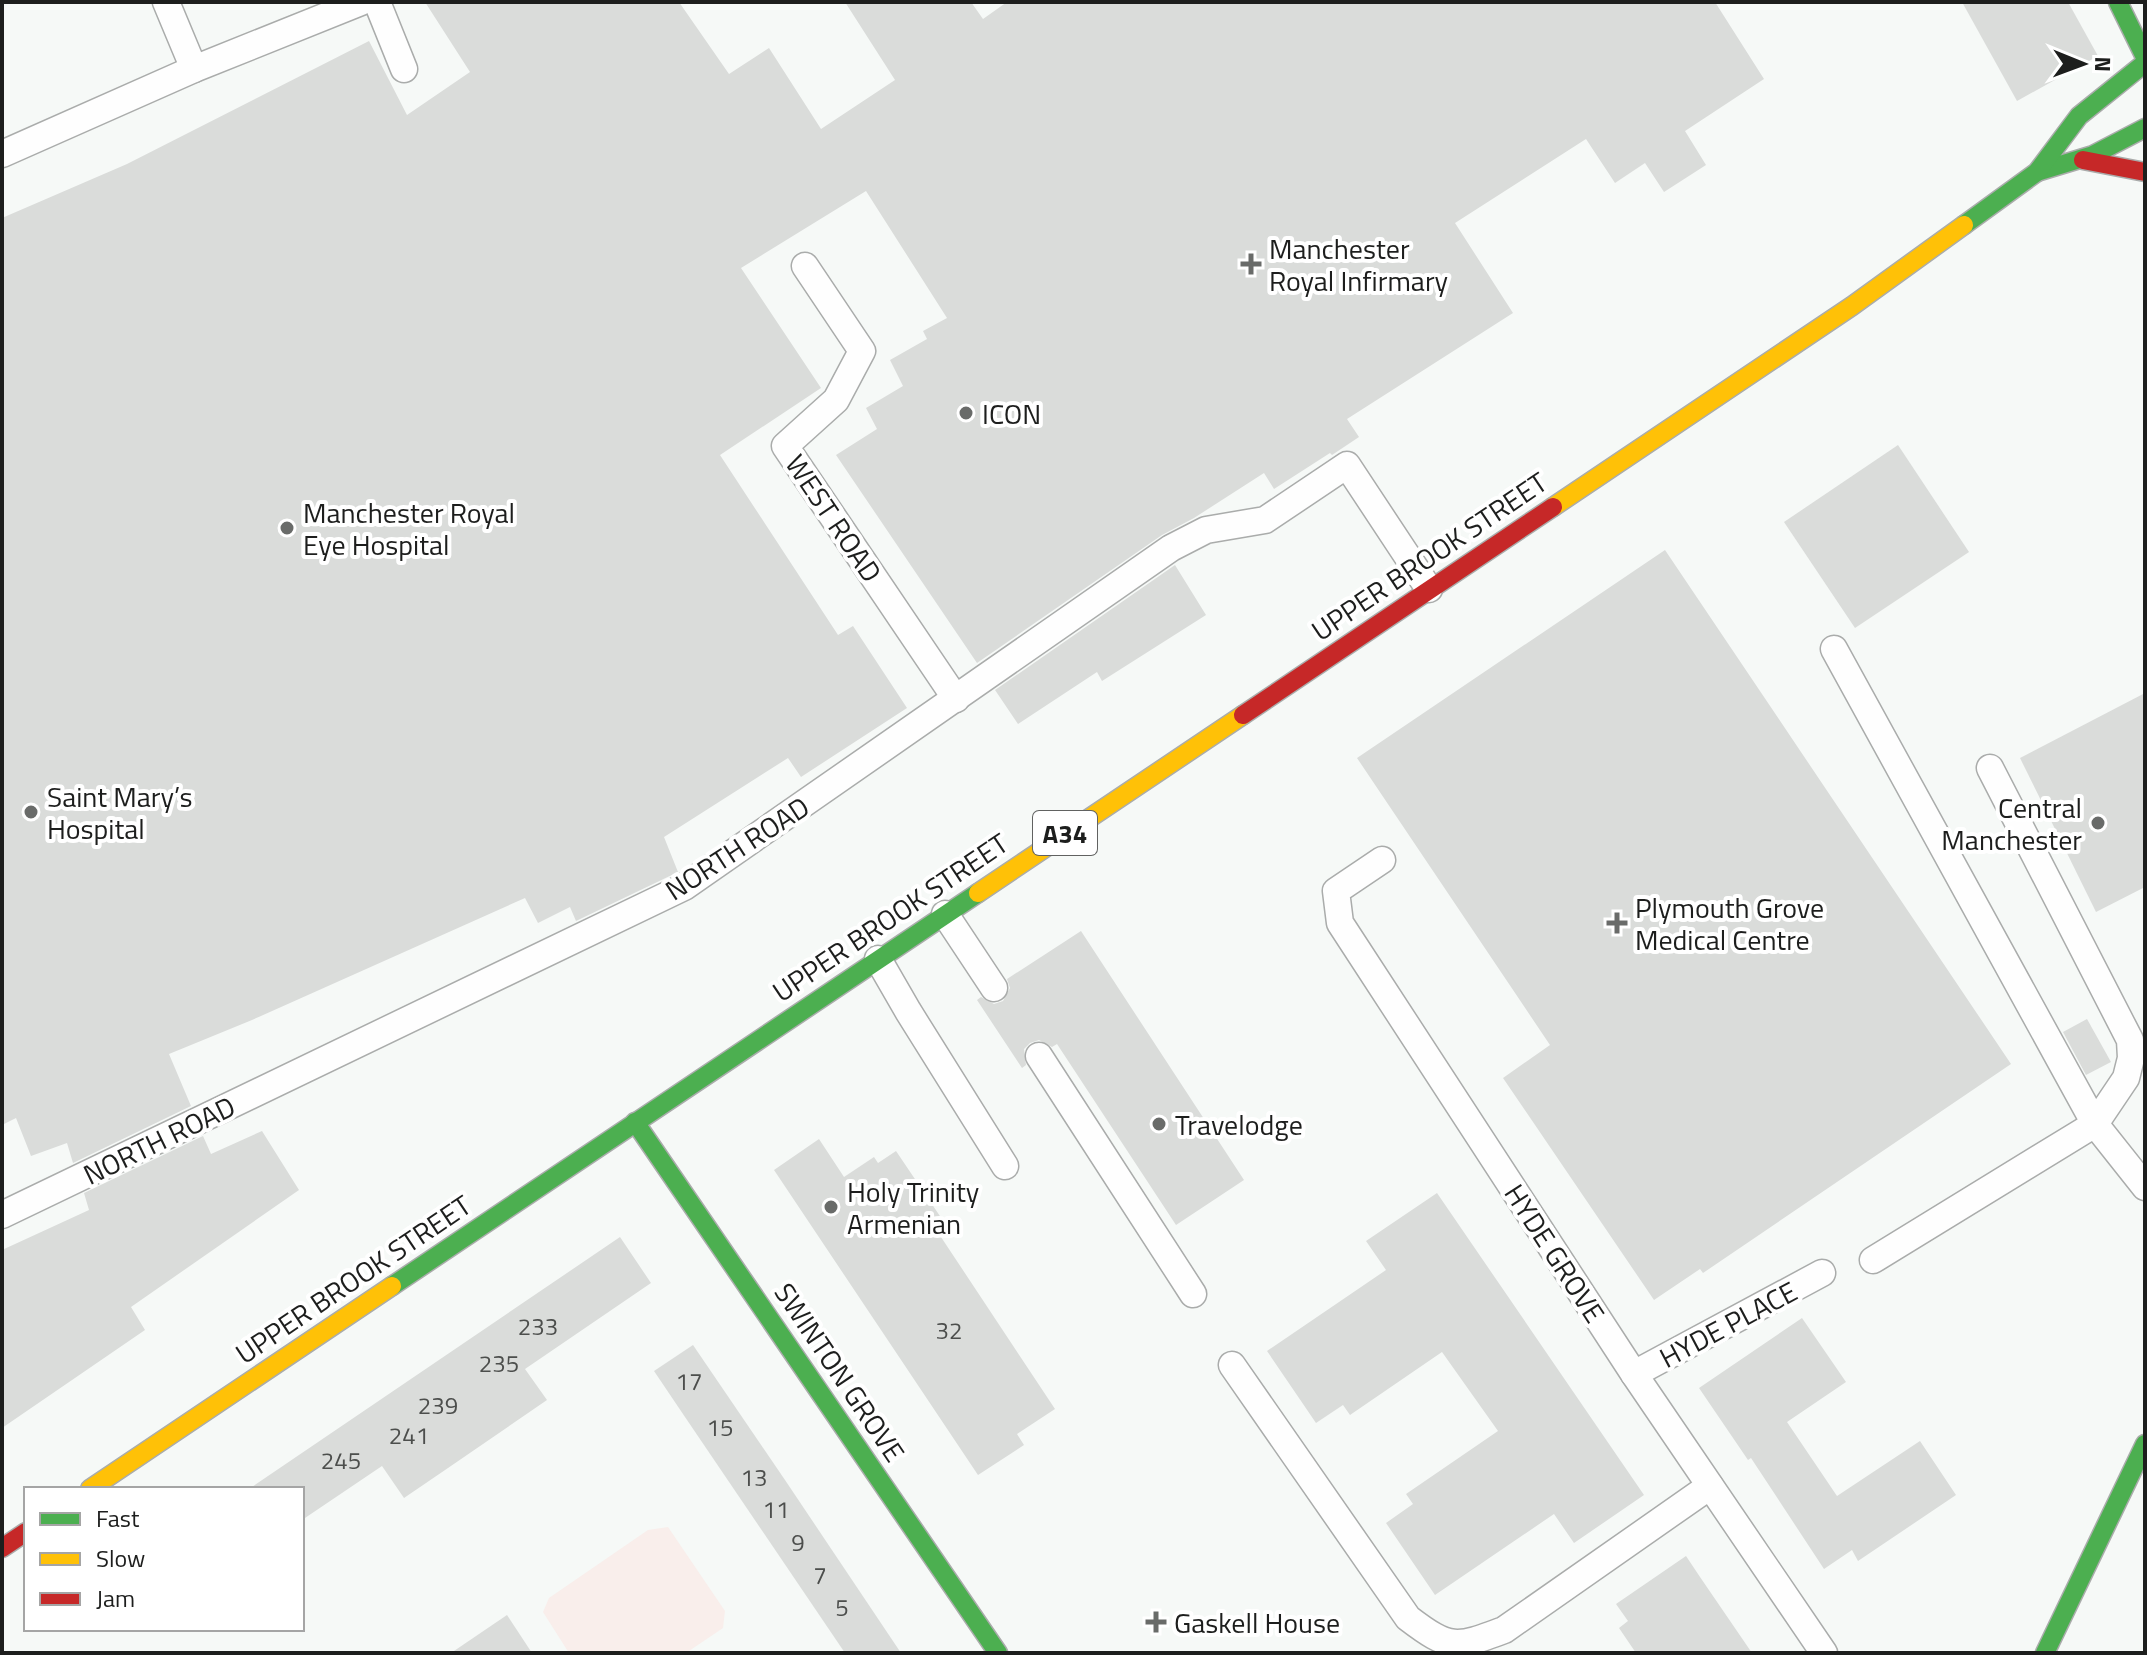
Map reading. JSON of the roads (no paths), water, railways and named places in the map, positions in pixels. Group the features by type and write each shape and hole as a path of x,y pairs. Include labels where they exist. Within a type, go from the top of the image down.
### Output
{"main road":[{"path":"2118,2 2145,60"},
{"name":"UPPER BROOK STREET","path":"93,1487 1852,306 2037,172 2079,116 2145,60"},
{"name":"UPPER BROOK STREET","path":"2037,172 2113,149 2145,128"},
{"path":"2083,160 2145,172"},
{"name":"SWINTON GROVE","path":"635,1122 998,1653"},
{"path":"2045,1653 2145,1444"},
{"path":"2,1548 24,1533"}],"lane":[{"path":"166,2 194,69"},
{"path":"2,154 194,69 361,2"},
{"path":"377,2 404,69"},
{"name":"WEST ROAD","path":"805,266 862,351 836,400 785,446 956,699"},
{"name":"NORTH ROAD","path":"2,1215 684,887 1171,548 1206,530 1265,520 1347,465 1429,589"},
{"path":"1834,649 2095,1124 2145,1187"},
{"path":"1873,1260 2095,1124 2126,1078 2131,1058 2130,1040 1990,768"},
{"name":"HYDE GROVE","path":"1382,860 1336,891 1340,923 1634,1374 1824,1653"},
{"path":"945,914 994,988"},
{"path":"878,959 1005,1166"},
{"path":"1039,1056 1193,1294"},
{"name":"HYDE PLACE","path":"1634,1374 1822,1273"},
{"path":"1232,1365 1408,1618 1437,1640 1468,1644 1504,1630 1710,1486"}],"place":[{"name":"Manchester Royal Infirmary","path":"1251,264"},
{"name":"ICON","path":"966,413"},
{"name":"Manchester Royal Eye Hospital","path":"287,528"},
{"name":"Saint Mary’s Hospital","path":"31,812"},
{"name":"Central Manchester","path":"2098,823"},
{"name":"Plymouth Grove Medical Centre","path":"1617,923"},
{"name":"Travelodge","path":"1159,1124"},
{"name":"Holy Trinity Armenian","path":"831,1207"},
{"name":"Gaskell House","path":"1156,1622"}]}
